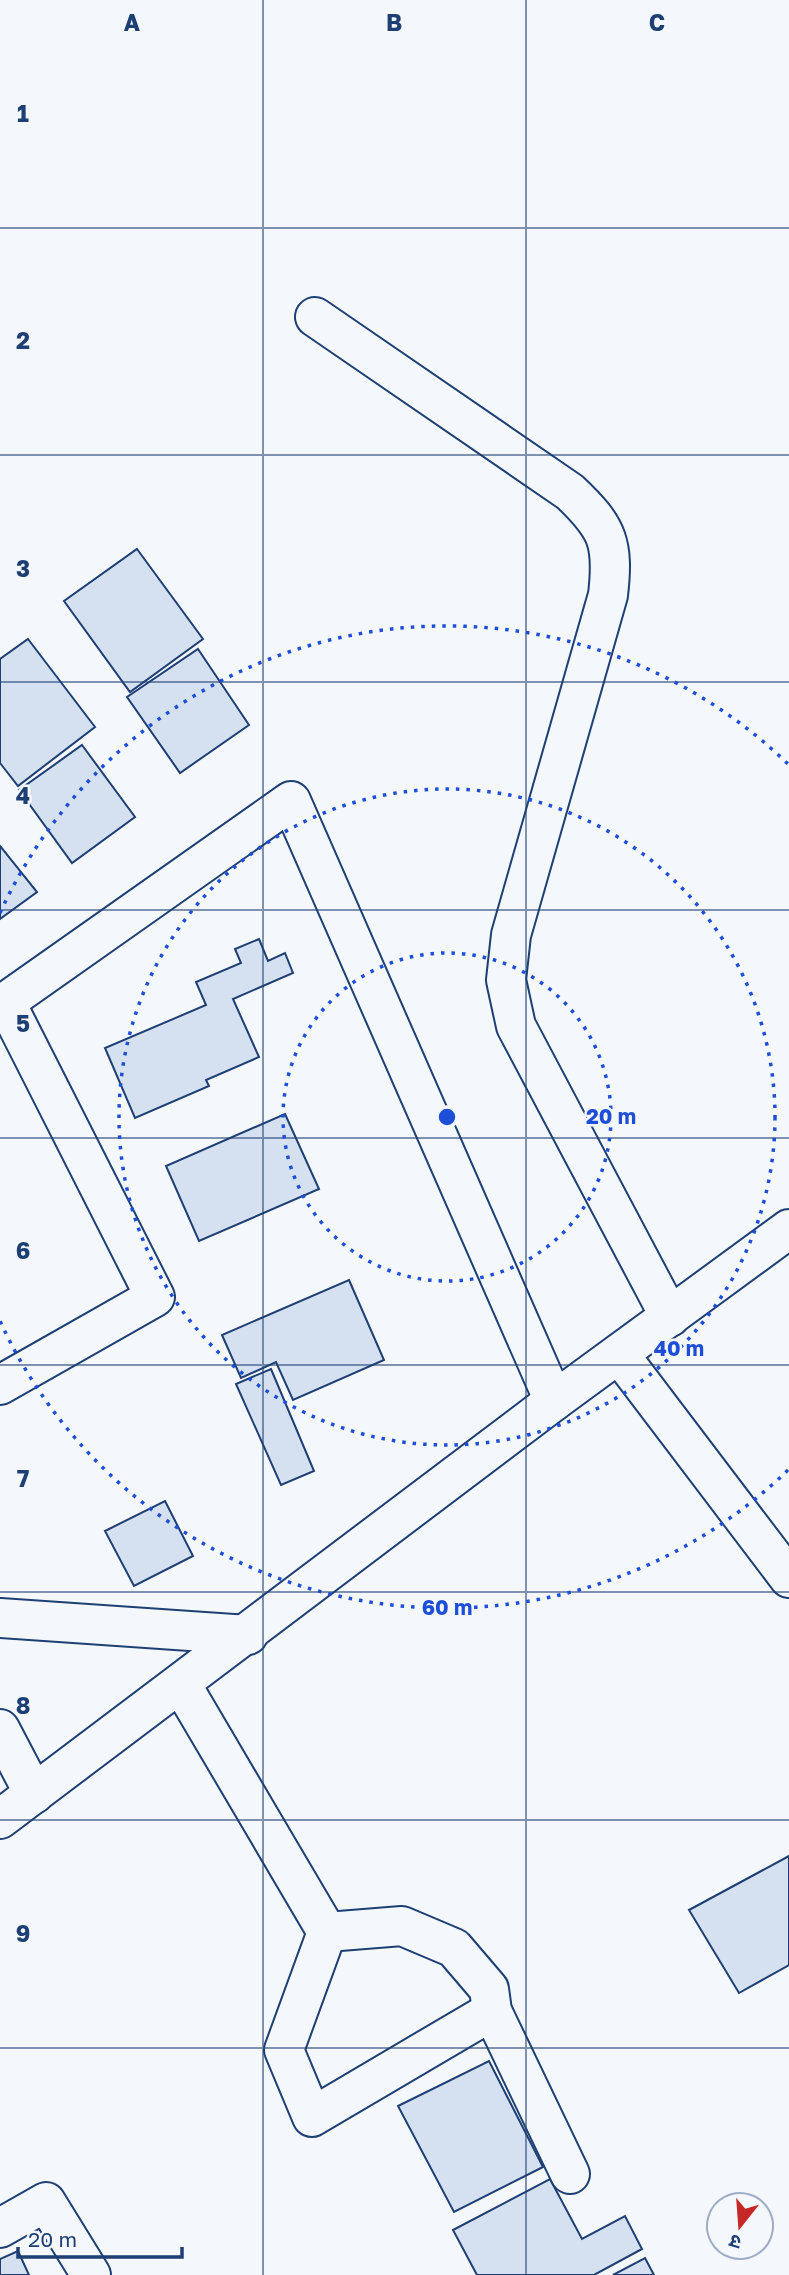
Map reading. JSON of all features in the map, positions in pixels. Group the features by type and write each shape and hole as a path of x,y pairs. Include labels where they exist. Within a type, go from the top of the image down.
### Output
{"street":[{"path":"314,317 570,492 596,516 612,558 608,595 511,935 506,980 516,1026 670,1317"},
{"path":"0,1385 155,1297 3,1004 291,801 554,1401"},
{"path":"0,1819 554,1401 789,1229"},
{"path":"619,1354 789,1578"},
{"path":"0,1618 248,1634"},
{"path":"181,1684 327,1932"},
{"path":"0,1729 34,1794"},
{"path":"327,1932 402,1926 454,1948 489,1989 492,2011 570,2174"},
{"path":"327,1932 284,2050 312,2117 492,2011"},
{"path":"0,2228 46,2202 91,2275"}],"building":[{"path":"137,549 203,639 130,692 64,601"},
{"path":"28,639 95,727 18,786 0,763 0,659"},
{"path":"198,649 249,725 180,773 127,697"},
{"path":"82,745 135,817 72,863 19,790"},
{"path":"0,846 37,892 0,919"},
{"path":"259,939 268,961 285,953 293,973 233,999 259,1057 206,1080 209,1086 135,1118 105,1048 206,1005 196,982 241,963 235,949"},
{"path":"285,1114 319,1189 199,1241 166,1166"},
{"path":"349,1280 384,1360 293,1400 276,1362 241,1378 222,1335"},
{"path":"271,1369 314,1471 281,1485 236,1384"},
{"path":"165,1501 193,1556 134,1586 105,1531"},
{"path":"789,1856 789,1965 739,1993 689,1910"},
{"path":"489,2061 543,2167 454,2212 398,2106"},
{"path":"550,2179 582,2239 625,2216 642,2249 594,2275 477,2275 453,2230"},
{"path":"18,2251 29,2275 0,2275 0,2259"},
{"path":"645,2258 654,2275 613,2275"}]}
